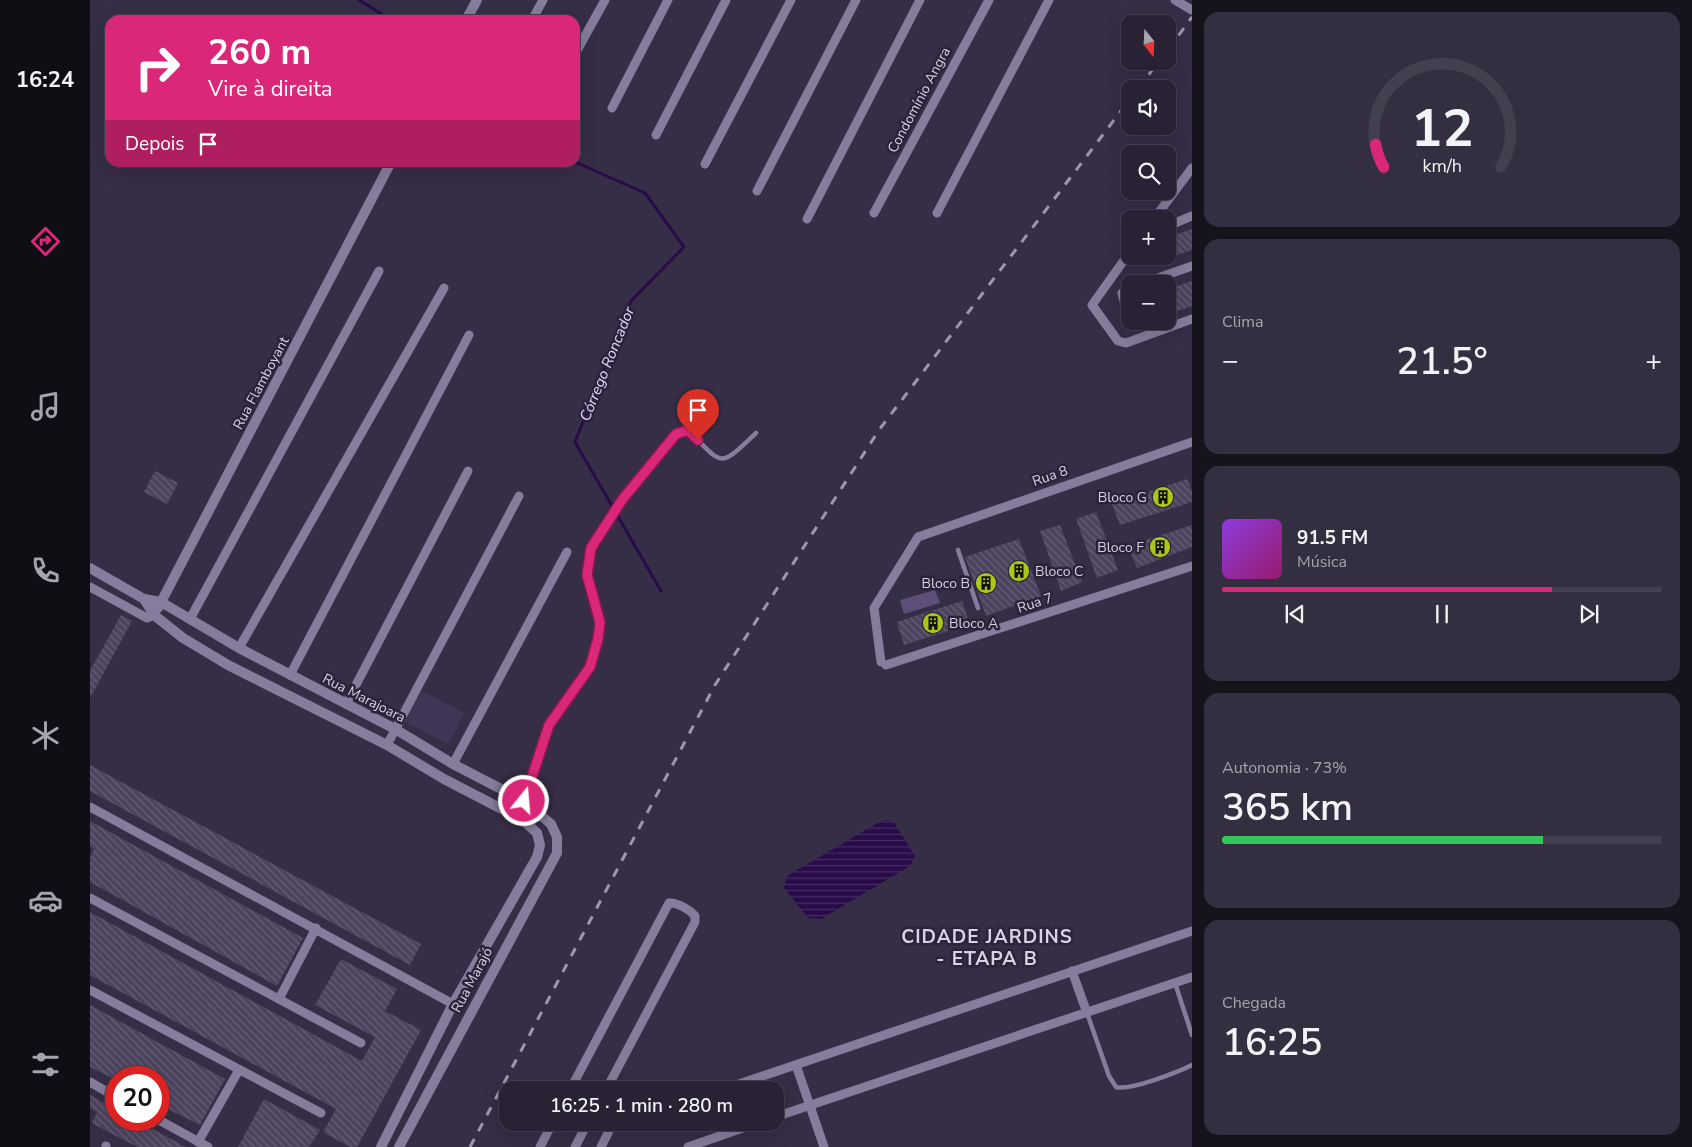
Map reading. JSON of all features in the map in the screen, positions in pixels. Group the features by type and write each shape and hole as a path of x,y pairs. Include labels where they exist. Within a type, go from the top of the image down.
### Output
{"street":[{"path":"468,15 476,0"},
{"path":"535,15 543,0"},
{"path":"580,45 605,0"},
{"path":"612,108 668,0"},
{"path":"656,135 726,0"},
{"path":"705,164 791,0"},
{"path":"756,191 856,0"},
{"path":"807,220 920,0"},
{"name":"Condomínio Angra","path":"874,213 989,0"},
{"path":"937,213 1049,0"},
{"path":"1175,0 1192,10"},
{"name":"Rua Flamboyant","path":"154,616 388,167"},
{"path":"1161,210 1192,168"},
{"path":"1176,223 1192,216"},
{"path":"1121,265 1092,305 1118,341 1123,344 1192,319"},
{"path":"1166,275 1192,266"},
{"path":"190,619 378,271"},
{"path":"239,648 444,288"},
{"path":"290,675 469,335"},
{"name":"Rua 8","path":"884,664 874,608 918,537 1192,442"},
{"path":"346,704 468,471"},
{"path":"387,745 519,496"},
{"path":"453,764 567,552"},
{"name":"Rua 7","path":"884,664 1192,566"},
{"path":"90,568 144,599 161,602"},
{"path":"90,587 147,618 154,616"},
{"path":"144,599 154,616 183,638 228,665 387,745 444,779 523,820 537,833 551,824"},
{"name":"Rua Marajoara","path":"161,602 239,648 395,729 453,764 524,801 551,824"},
{"path":"90,807 453,1004"},
{"name":"Rua Marajó","path":"399,1147 557,853 557,837 551,824"},
{"name":"Rua Marajó","path":"381,1147 453,1004 537,857 540,845 537,833"},
{"path":"90,898 362,1043"},
{"path":"575,1081 669,903 673,903 692,912 695,916 695,922 611,1081"},
{"path":"279,999 316,928"},
{"path":"748,1081 1192,931"},
{"path":"1072,971 1087,1013"},
{"path":"784,1114 1192,977"},
{"path":"90,990 321,1114"},
{"path":"430,1053 445,1061"},
{"path":"796,1065 824,1147"},
{"path":"198,1142 238,1070"},
{"path":"90,1082 105,1091"},
{"path":"170,1126 208,1147"},
{"path":"540,1147 548,1131"},
{"path":"575,1147 583,1131"},
{"path":"601,1147 609,1131"},
{"path":"688,1147 703,1145 738,1131"}],"lane":[{"path":"524,801 549,725 590,667 598,639 600,622 587,575 591,548 622,500 676,434 688,430 717,459 724,460 730,457 756,433"},
{"path":"958,550 978,608"},
{"path":"1175,983 1192,1035"},
{"path":"1087,1013 1109,1076 1116,1087 1121,1088 1138,1084 1192,1066"}],"shaded area":[{"path":"935,590 940,603 904,614 900,600"},
{"path":"422,691 465,713 448,744 403,721"},
{"path":"888,820 895,824 915,856 910,866 821,919 808,918 784,888 787,876 881,821"}],"building":[{"path":"1192,229 1192,250 1176,255 1176,234"},
{"path":"1192,281 1192,306 1176,311 1176,286"},
{"path":"155,471 178,483 167,504 144,492"},
{"name":"Bloco G","path":"1187,479 1192,491 1192,502 1120,525 1112,504"},
{"path":"1096,512 1118,570 1097,578 1076,519"},
{"path":"1060,525 1082,582 1061,591 1040,531"},
{"name":"Bloco F","path":"1192,525 1192,547 1137,568 1128,546"},
{"path":"1019,539 1041,596 986,616 965,557"},
{"name":"Bloco A","path":"962,601 970,624 904,645 897,622"},
{"path":"121,615 132,621 90,698 90,671"},
{"path":"90,765 421,944 410,965 90,791"},
{"path":"90,821 303,938 277,986 90,882 90,858 94,849 90,846"},
{"path":"90,912 362,1061 375,1037 315,1005 341,959 397,989 385,1011 421,1030 357,1147 350,1147 323,1132 336,1109 90,975"},
{"path":"90,1005 225,1079 200,1125 170,1110 170,1066 105,1066 105,1074 90,1067"},
{"path":"90,1095 105,1103 105,1130 92,1123 97,1112 90,1108"},
{"path":"264,1099 320,1130 309,1147 238,1147"},
{"path":"106,1131 156,1131 186,1147 138,1147"}],"waterway":[{"name":"Córrego Roncador","path":"359,0 383,15"},
{"name":"Córrego Roncador","path":"580,164 645,193 684,247 631,301 575,442 661,591"}],"railway":[{"path":"1176,39 1192,17"},
{"path":"1145,80 1152,70"},
{"path":"470,1147 715,685 879,430 1121,111"}],"place":[{"name":"Bloco G","path":"1163,497"},
{"name":"Bloco F","path":"1160,547"},
{"name":"Bloco C","path":"1019,571"},
{"name":"Bloco B","path":"986,583"},
{"name":"Bloco A","path":"933,623"}],"district":[{"name":"CIDADE JARDINS - ETAPA B","path":"987,948"}],"route":[{"path":"524,801 540,747 549,725 590,667 598,639 600,622 587,575 591,548 622,500 676,434 682,430 688,430 698,440"}]}
